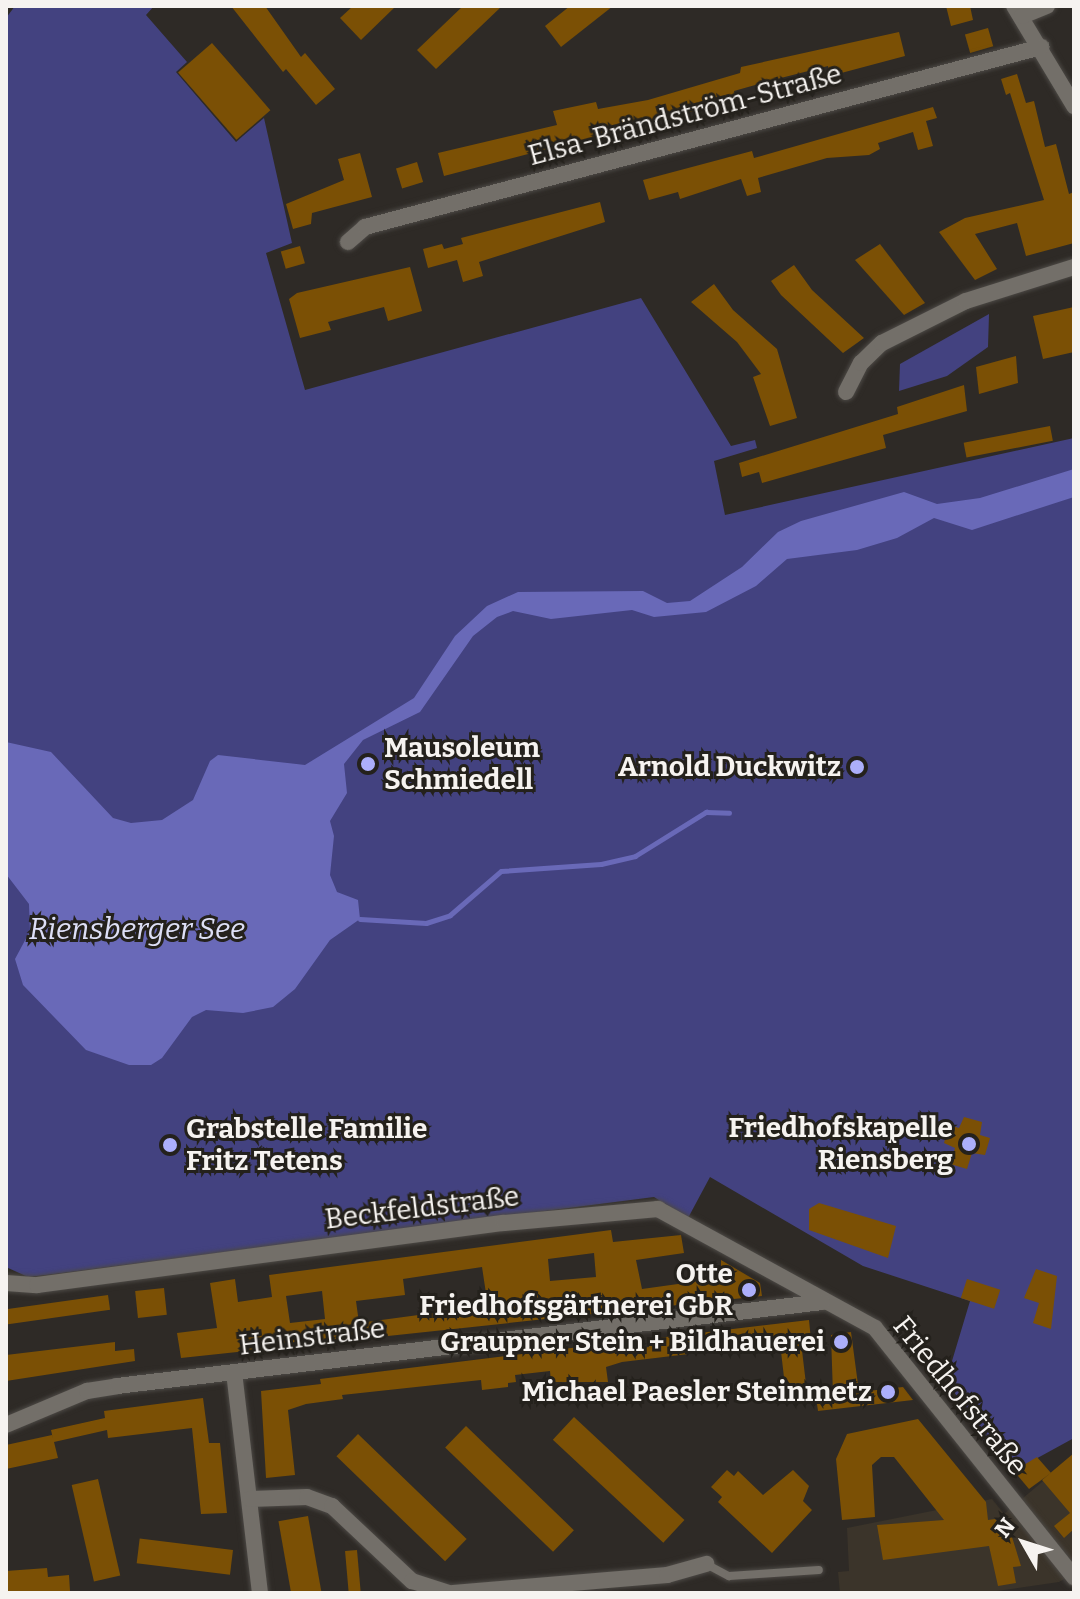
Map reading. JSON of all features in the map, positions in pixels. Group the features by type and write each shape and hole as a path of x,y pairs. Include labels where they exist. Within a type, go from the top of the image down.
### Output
{"street":[{"path":"1047,6 1018,11 1074,106"},
{"name":"Elsa-Brändström-Straße","path":"348,242 365,227 1041,47"},
{"path":"846,392 861,363 882,343 966,301 1074,267"},
{"name":"Beckfeldstraße","path":"6,1283 53,1284 651,1207 822,1302"},
{"name":"Heinstraße","path":"6,1425 87,1391 822,1302"},
{"name":"Friedhofstraße","path":"822,1302 875,1328 893,1344 980,1463 1074,1577"},
{"path":"234,1372 260,1593"},
{"path":"250,1499 307,1497 332,1506 412,1581 452,1593 667,1575 706,1564"}],"lane":[{"path":"706,1564 729,1576 819,1570"}],"shaded area":[{"path":"15,6 154,6 146,15 187,62 176,72 236,142 264,118 292,243 266,253 305,390 641,298 731,446 755,440 757,448 714,461 725,515 1074,438 1074,1438 1010,1473 977,1432 980,1429 952,1389 952,1361 970,1301 863,1266 710,1177 688,1218 654,1197 28,1277 6,1267 6,18"},
{"path":"989,314 988,347 947,376 899,391 900,364"},
{"path":"1074,1455 1074,1573 1059,1582 983,1593 840,1593 838,1572 849,1571 847,1528 992,1499 1004,1514"}],"water":[{"name":"Riensberger See","path":"1074,469 1074,497 972,530 934,518 897,538 857,550 787,559 756,586 706,612 654,617 632,610 551,619 513,611 497,617 473,636 420,712 363,740 344,764 347,793 330,821 334,836 330,875 337,892 358,900 360,919 330,940 295,989 273,1007 243,1013 206,1010 192,1017 162,1058 151,1065 129,1065 86,1050 23,985 15,959 30,931 29,904 6,874 6,742 51,752 113,818 131,823 162,820 193,800 210,761 218,755 305,765 414,698 455,636 487,606 518,592 643,591 667,603 690,601 742,567 778,532 801,521 904,492 937,504 980,498"}],"building":[{"path":"231,6 265,6 301,57 305,53 335,89 316,105 286,69 283,72"},
{"path":"353,6 396,6 361,40 340,18"},
{"path":"463,6 502,6 436,69 417,50"},
{"path":"570,6 613,6 561,47 545,26"},
{"path":"946,6 970,6 973,20 951,26"},
{"path":"988,28 993,46 970,53 965,35"},
{"path":"899,32 905,56 830,76 828,66 773,80 734,91 736,100 444,176 438,153 557,125 553,111 596,102 598,109 648,100 740,73 741,67"},
{"path":"212,43 270,110 236,140 178,73"},
{"path":"1017,74 1026,103 1034,101 1045,147 1056,144 1069,194 1074,192 1074,243 1026,256 1017,223 975,234 997,269 975,280 939,232 965,218 1044,200 1010,93 1006,95 1001,79"},
{"path":"933,107 937,118 926,121 933,146 918,150 913,132 878,143 880,149 869,155 827,158 758,178 761,192 747,196 741,179 680,199 678,192 649,200 643,180 752,151 754,158"},
{"path":"360,153 372,197 312,213 311,224 293,229 286,204 344,180 338,159"},
{"path":"417,162 423,182 402,189 396,168"},
{"path":"600,202 605,222 479,262 483,276 463,282 457,260 428,268 423,249 442,244 444,249 463,244 461,238"},
{"path":"880,244 925,303 904,315 855,260"},
{"path":"300,246 305,263 286,269 281,252"},
{"path":"794,265 812,290 864,338 843,353 781,295 771,281"},
{"path":"410,267 422,311 388,321 384,307 328,322 331,330 300,338 289,299 297,293"},
{"path":"714,284 733,310 777,349 797,418 770,426 753,377 761,374 737,342 691,302"},
{"path":"1074,307 1074,352 1043,359 1033,316"},
{"path":"1016,356 1018,383 979,394 976,367"},
{"path":"964,385 967,411 883,435 886,448 762,483 759,472 742,477 739,463 898,414 897,407"},
{"path":"1050,426 1053,441 966,458 964,443"},
{"name":"Mausoleum Schmiedell","path":"370,753 378,767 366,774 358,760"},
{"name":"Friedhofskapelle Riensberg","path":"964,1117 982,1122 980,1135 990,1138 985,1155 972,1153 967,1169 950,1164 955,1148 944,1143 949,1125 959,1128"},
{"path":"819,1203 896,1226 888,1258 809,1230 809,1209"},
{"path":"611,1230 613,1242 681,1235 684,1253 636,1260 642,1289 721,1278 721,1260 760,1283 762,1296 181,1358 177,1333 217,1328 210,1283 235,1279 238,1302 272,1297 269,1275","holes":["594,1253 596,1277 550,1281 548,1259","482,1267 487,1300 462,1304 463,1309 359,1323 356,1301 405,1295 403,1279","322,1291 325,1319 290,1323 286,1296"]},
{"path":"1036,1269 1057,1276 1051,1329 1033,1323 1039,1303 1024,1298"},
{"path":"967,1279 1000,1290 994,1309 961,1298"},
{"path":"164,1288 167,1315 138,1318 135,1291"},
{"path":"108,1295 110,1310 8,1324 6,1309"},
{"path":"809,1320 811,1340 801,1342 806,1384 785,1386 780,1343 622,1362 606,1367 608,1382 551,1382 550,1371 515,1375 516,1382 508,1383 508,1387 482,1390 481,1380 342,1395 343,1399 288,1410 295,1475 266,1478 261,1391 321,1384 320,1379 620,1342 621,1351 649,1347 649,1339"},
{"path":"851,1332 859,1392 903,1387 913,1400 818,1411 816,1397 833,1395 831,1335"},
{"path":"115,1342 115,1351 134,1349 135,1361 6,1381 6,1355"},
{"path":"203,1398 209,1443 220,1443 227,1513 201,1514 192,1428 108,1438 107,1430 54,1442 58,1458 6,1469 6,1445 52,1435 53,1439 51,1430 105,1418 104,1411"},
{"path":"574,1417 684,1520 663,1543 553,1440"},
{"path":"918,1419 986,1502 988,1520 995,1519 1012,1537 1021,1566 1013,1567 1016,1583 998,1586 989,1546 883,1560 877,1525 944,1520 894,1457 881,1457 872,1465 875,1517 842,1520 836,1459 847,1434"},
{"path":"466,1426 574,1530 553,1552 445,1448"},
{"path":"358,1434 467,1539 445,1561 336,1456"},
{"path":"1074,1453 1074,1529 1064,1538 1054,1526 1070,1513 1042,1480"},
{"path":"1037,1457 1051,1473 1029,1489 1014,1471"},
{"path":"727,1470 734,1476 738,1471 763,1495 793,1470 809,1486 803,1501 812,1510 772,1553 718,1502 722,1497 711,1487"},
{"path":"98,1479 120,1575 94,1582 72,1485"},
{"path":"308,1516 322,1593 291,1593 278,1521"},
{"path":"140,1539 233,1550 230,1575 137,1563"},
{"path":"357,1550 361,1593 349,1593 345,1551"},
{"path":"47,1568 48,1577 69,1575 70,1591 6,1593 6,1571"}],"waterway":[{"path":"360,919 426,923 450,915 501,871 601,864 635,856 706,812 729,813"}],"place":[{"name":"Mausoleum Schmiedell","path":"368,764"},
{"name":"Arnold Duckwitz","path":"857,767"},
{"name":"Friedhofskapelle Riensberg","path":"969,1144"},
{"name":"Grabstelle Familie Fritz Tetens","path":"170,1145"},
{"name":"Otte Friedhofsgärtnerei GbR","path":"749,1290"},
{"name":"Graupner Stein + Bildhauerei","path":"841,1342"},
{"name":"Michael Paesler Steinmetz","path":"888,1392"}]}
